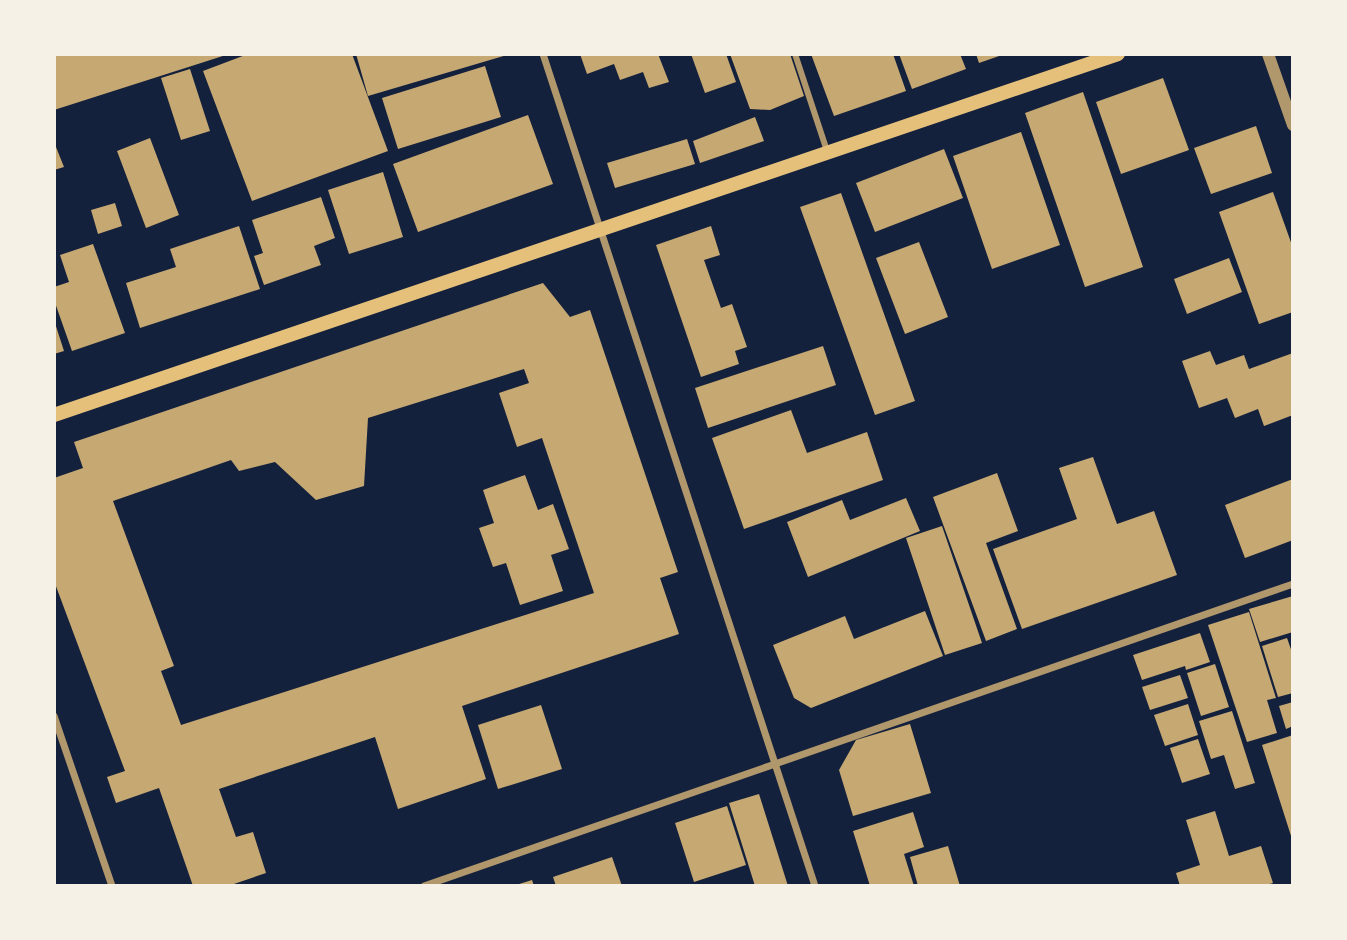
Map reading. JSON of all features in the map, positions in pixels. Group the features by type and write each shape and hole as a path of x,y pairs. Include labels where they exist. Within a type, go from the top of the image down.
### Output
{"main road":[{"path":"54,415 1118,54"}],"street":[{"path":"542,54 815,886"},
{"path":"795,54 828,153"},
{"path":"1268,54 1293,125"},
{"path":"424,886 1293,584"},
{"path":"54,716 112,886"}],"building":[{"path":"54,54 226,54 226,55 54,110"},
{"path":"248,54 352,54 388,151 252,201 203,71"},
{"path":"356,54 506,54 507,55 368,96"},
{"path":"580,54 658,54 669,82 649,88 643,72 620,80 614,64 587,74"},
{"path":"691,54 726,54 736,82 705,93"},
{"path":"730,54 790,54 804,96 770,110 750,109"},
{"path":"811,54 893,54 906,91 834,116"},
{"path":"899,54 960,54 966,69 912,89"},
{"path":"976,54 1002,54 1002,55 979,63"},
{"path":"485,66 501,117 398,149 382,98"},
{"path":"190,69 210,131 181,140 161,78"},
{"path":"1163,78 1189,150 1121,174 1096,102"},
{"path":"1083,92 1143,267 1085,287 1025,113"},
{"path":"528,115 553,184 418,232 393,164"},
{"path":"755,117 764,141 700,163 693,141"},
{"path":"1256,126 1272,173 1211,194 1194,148"},
{"path":"1021,132 1060,245 992,269 953,156"},
{"path":"150,138 179,215 146,228 117,151"},
{"path":"687,139 695,164 615,188 607,163"},
{"path":"54,142 64,167 54,170"},
{"path":"944,149 963,198 875,232 856,183"},
{"path":"383,172 403,237 349,254 328,190"},
{"path":"1273,192 1293,248 1293,312 1259,324 1219,212"},
{"path":"841,193 915,401 875,415 800,207"},
{"path":"321,197 335,238 314,246 321,265 264,285 254,256 263,253 252,220"},
{"path":"115,203 122,226 98,234 91,210"},
{"path":"239,226 260,289 140,328 126,283 176,267 170,249"},
{"path":"711,226 720,255 704,260 721,308 732,304 747,347 735,351 739,364 701,377 656,245"},
{"path":"919,242 948,317 905,334 876,258"},
{"path":"93,244 125,333 72,351 54,300 54,287 69,282 60,255"},
{"path":"1229,258 1242,292 1187,314 1174,279"},
{"path":"543,283 570,317 590,310 678,572 660,578 679,634 462,706 486,779 398,809 375,737 219,789 236,837 253,832 266,873 228,886 193,886 159,788 116,803 107,777 125,771 54,581 54,478 83,468 74,442","holes":["524,369 529,383 499,393 517,447 542,438 594,593 181,725 161,671 174,666 113,501 231,460 239,471 275,462 316,500 364,486 368,418"]},
{"path":"54,320 64,351 54,354"},
{"path":"823,346 836,385 708,428 695,388"},
{"path":"1210,351 1216,365 1244,355 1249,369 1293,353 1293,415 1264,426 1258,409 1235,418 1227,398 1199,408 1182,361"},
{"path":"791,410 807,453 867,432 883,480 744,529 712,438"},
{"path":"1093,457 1117,524 1154,511 1177,575 1022,629 993,549 1077,519 1059,468"},
{"path":"997,473 1018,531 986,543 1017,629 986,641 933,497"},
{"path":"525,475 538,510 553,504 569,549 551,555 563,591 520,605 506,563 493,567 479,528 494,523 483,490"},
{"path":"1293,479 1293,540 1245,558 1225,505"},
{"path":"906,498 920,531 808,577 787,522 842,500 850,520"},
{"path":"942,526 982,643 945,655 906,538"},
{"path":"1293,596 1293,632 1260,642 1249,609"},
{"path":"925,611 943,656 811,708 794,698 773,645 845,616 854,639"},
{"path":"1249,612 1276,698 1267,700 1277,733 1247,742 1208,625"},
{"path":"1200,633 1210,662 1186,670 1185,666 1142,680 1133,655"},
{"path":"1287,638 1293,655 1293,693 1278,697 1262,646"},
{"path":"1215,664 1229,707 1201,716 1187,673"},
{"path":"1180,675 1188,698 1150,710 1142,687"},
{"path":"1293,702 1293,726 1286,729 1279,706"},
{"path":"1188,704 1198,735 1165,746 1154,715"},
{"path":"541,705 562,769 498,789 478,725"},
{"path":"1232,711 1255,783 1235,789 1224,755 1211,759 1199,721"},
{"path":"910,724 931,793 853,816 839,770 856,740"},
{"path":"1293,735 1293,839 1292,839 1262,745"},
{"path":"1198,739 1210,774 1182,783 1170,748"},
{"path":"759,794 788,886 755,886 729,803"},
{"path":"727,806 746,865 694,882 675,823"},
{"path":"1215,811 1229,856 1261,846 1273,883 1263,886 1180,886 1176,873 1200,865 1186,820"},
{"path":"913,812 924,847 904,854 914,886 870,886 853,831"},
{"path":"948,846 960,886 918,886 910,857"},
{"path":"612,857 622,886 556,886 553,877"},
{"path":"532,880 534,886 516,886 516,885"}]}
